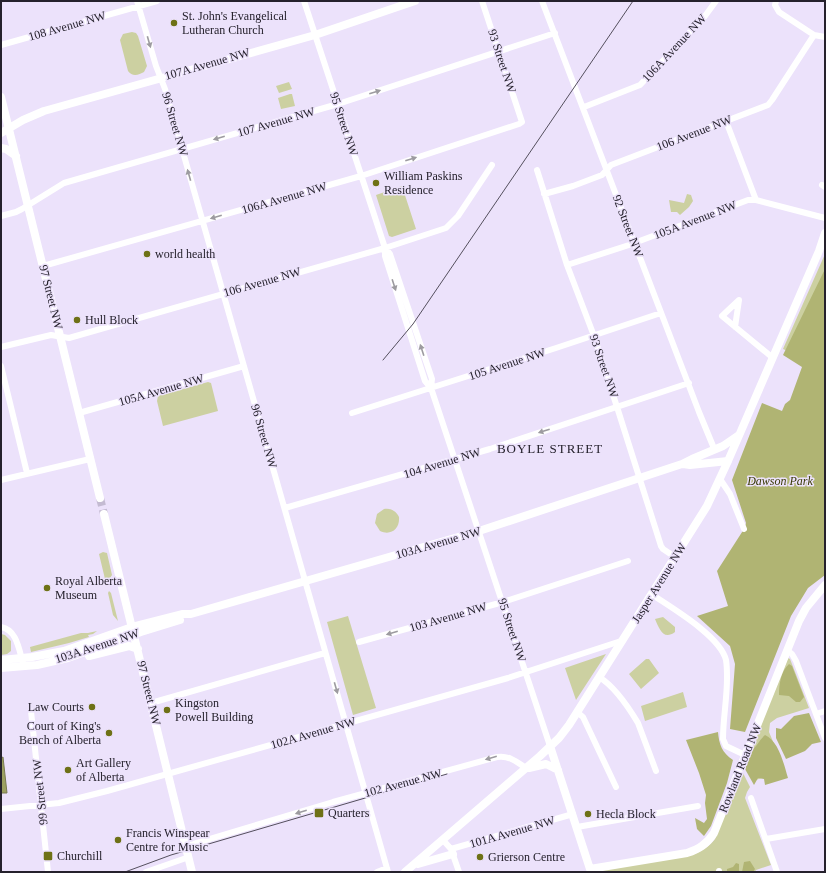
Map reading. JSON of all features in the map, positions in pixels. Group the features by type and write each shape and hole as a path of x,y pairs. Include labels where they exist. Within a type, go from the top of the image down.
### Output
{"main road":[{"name":"107A Avenue NW","path":"1,133 9,127 39,112 314,34 415,1"},
{"name":"97 Street NW","path":"1,97 100,498"},
{"path":"1,148 8,149 16,156"},
{"name":"Jasper Avenue NW","path":"405,872 526,768 550,746 569,725 707,506 740,435 819,251 825,233"},
{"name":"103A Avenue NW","path":"1,668 133,631 183,614 191,614 479,531 682,464 722,446 740,435"},
{"path":"705,463 716,458 717,454 715,449"},
{"name":"103A Avenue NW","path":"682,464 690,465 728,461"},
{"name":"97 Street NW","path":"104,514 192,872"},
{"name":"Rowland Road NW","path":"591,870 687,853 698,850 706,844 714,833 799,621 806,608 825,585"},
{"name":"103A Avenue NW","path":"1,660 50,662 83,654 133,631"},
{"path":"83,654 89,656 129,646 138,649"},
{"name":"95 Street NW","path":"550,746 591,870"},
{"path":"526,768 546,764 558,770"},
{"path":"412,866 452,851"}],"street":[{"name":"108 Avenue NW","path":"1,45 138,4 157,1"},
{"name":"95 Street NW","path":"304,1 385,248 385,256 425,381 431,388 456,460 550,746"},
{"name":"93 Street NW","path":"482,1 522,122"},
{"name":"92 Street NW","path":"542,1 584,107 712,446 715,449"},
{"name":"106A Avenue NW","path":"584,107 640,85 705,16 716,1"},
{"path":"775,3 779,12 814,34 825,36"},
{"name":"96 Street NW","path":"138,4 182,149 387,870"},
{"name":"107 Avenue NW","path":"1,216 16,212 64,183 338,104 555,33"},
{"name":"106 Avenue NW","path":"544,194 573,186 602,175 611,166 768,105 814,34"},
{"path":"726,121 756,200 825,218"},
{"name":"106A Avenue NW","path":"43,266 361,176 522,122"},
{"name":"106 Avenue NW","path":"1,347 51,335 69,338 385,248 446,228 458,216 492,165"},
{"name":"93 Street NW","path":"538,170 544,194 567,265 594,336 618,407 661,546 663,549 676,557"},
{"name":"105A Avenue NW","path":"567,265 635,243 738,203 748,200 756,200"},
{"name":"105 Avenue NW","path":"352,412 594,336 661,313"},
{"path":"735,327 772,358"},
{"path":"1,366 27,474"},
{"name":"105A Avenue NW","path":"79,412 244,366"},
{"name":"104 Avenue NW","path":"285,508 456,460 689,383"},
{"path":"1,480 90,459"},
{"path":"720,479 730,494 744,529"},
{"name":"103 Avenue NW","path":"359,642 503,602 628,561"},
{"path":"652,594 703,630 719,646 726,660 727,678 723,739 726,746 745,755"},
{"path":"1,627 8,629 13,634 23,662"},
{"name":"102A Avenue NW","path":"1,809 76,800 526,672 622,641"},
{"path":"787,650 792,654 796,661 825,738"},
{"path":"151,703 325,653"},
{"path":"599,677 609,684 638,723 656,771"},
{"name":"99 Street NW","path":"31,711 48,872"},
{"path":"816,714 825,711"},
{"path":"577,712 583,717 616,787"},
{"name":"102 Avenue NW","path":"186,846 365,793 497,757 502,756 510,758 526,768"},
{"path":"751,798 777,872"},
{"path":"577,827 698,806"},
{"name":"101A Avenue NW","path":"452,851 573,814"},
{"path":"766,839 825,829"},
{"path":"443,840 452,851 459,872"},
{"path":"146,872 189,857"},
{"path":"377,872 387,870"}],"shaded area":[{"path":"132,32 136,33 138,36 147,66 144,72 136,75 131,74 128,71 120,40 123,34"},
{"path":"289,82 292,89 279,93 276,86"},
{"path":"292,94 295,106 281,109 278,98"},
{"path":"402,186 416,229 392,237 389,236 376,195"},
{"path":"687,194 691,195 693,201 689,207 680,215 677,212 671,212 669,200 684,203"},
{"path":"825,254 825,289 797,355 783,349"},
{"path":"208,382 211,383 218,411 163,426 157,401 158,396"},
{"path":"384,509 393,510 399,517 396,528 388,533 380,531 375,523 377,514"},
{"path":"103,552 107,553 112,575 110,578 105,579 99,554"},
{"path":"109,591 111,593 118,621 113,615 108,593"},
{"path":"348,616 376,708 353,715 327,622"},
{"path":"663,617 675,627 675,632 667,635 662,632 655,619"},
{"path":"97,631 88,635 89,637 31,652 30,647 81,633"},
{"path":"1,634 5,635 11,641 11,651 7,654 1,655"},
{"path":"606,654 576,700 565,668"},
{"path":"788,658 790,659 809,708 777,718 770,723 769,732 785,770 753,781 745,763"},
{"path":"646,659 649,659 659,673 641,689 629,674"},
{"path":"683,692 687,707 645,721 641,706"},
{"path":"3,757 7,793 1,793 1,758"},
{"path":"742,771 750,787 745,798 771,865 756,870 755,872 601,872 604,869 692,855 705,848 715,839"}],"green space":[{"name":"Dawson Park","path":"825,269 825,575 808,588 791,616 745,732 730,729 735,664 730,646 697,616 728,606 717,571 744,529 746,523 732,480 762,403 782,411 785,404 790,400 802,367 783,355"},
{"path":"789,664 792,666 804,697 800,702 796,702 789,696 779,695 781,678 784,670"},
{"path":"809,713 821,742 812,744 805,751 786,759 776,738 776,728 781,729 794,716"},
{"path":"718,732 722,748 733,760 727,783 711,826 704,836 697,829 695,818 704,823 707,819 705,803 706,795 686,740"},
{"path":"765,735 774,742 783,760 788,778 765,785 764,779 758,778 754,785 745,769 752,749"},
{"path":"750,861 755,869 753,872 742,872 744,862"},
{"path":"736,863 739,864 739,872 727,872 727,869 733,867"}],"tunnel":[{"path":"100,498 104,514"}],"tram line":[{"path":"383,360 413,324 633,1"},
{"path":"125,872 171,855 447,774"}],"place":[{"name":"St. John's Evangelical Lutheran Church","path":"174,23"},
{"name":"William Paskins Residence","path":"376,183"},
{"name":"world health","path":"147,254"},
{"name":"Hull Block","path":"77,320"},
{"name":"Royal Alberta Museum","path":"47,588"},
{"name":"Law Courts","path":"92,707"},
{"name":"Kingston Powell Building","path":"167,710"},
{"name":"Court of King's Bench of Alberta","path":"109,733"},
{"name":"Art Gallery of Alberta","path":"68,770"},
{"name":"Quarters","path":"319,813"},
{"name":"Hecla Block","path":"588,814"},
{"name":"Francis Winspear Centre for Music","path":"118,840"},
{"name":"Churchill","path":"48,856"},
{"name":"Grierson Centre","path":"480,857"}],"district":[{"name":"BOYLE STREET","path":"550,448"}]}
